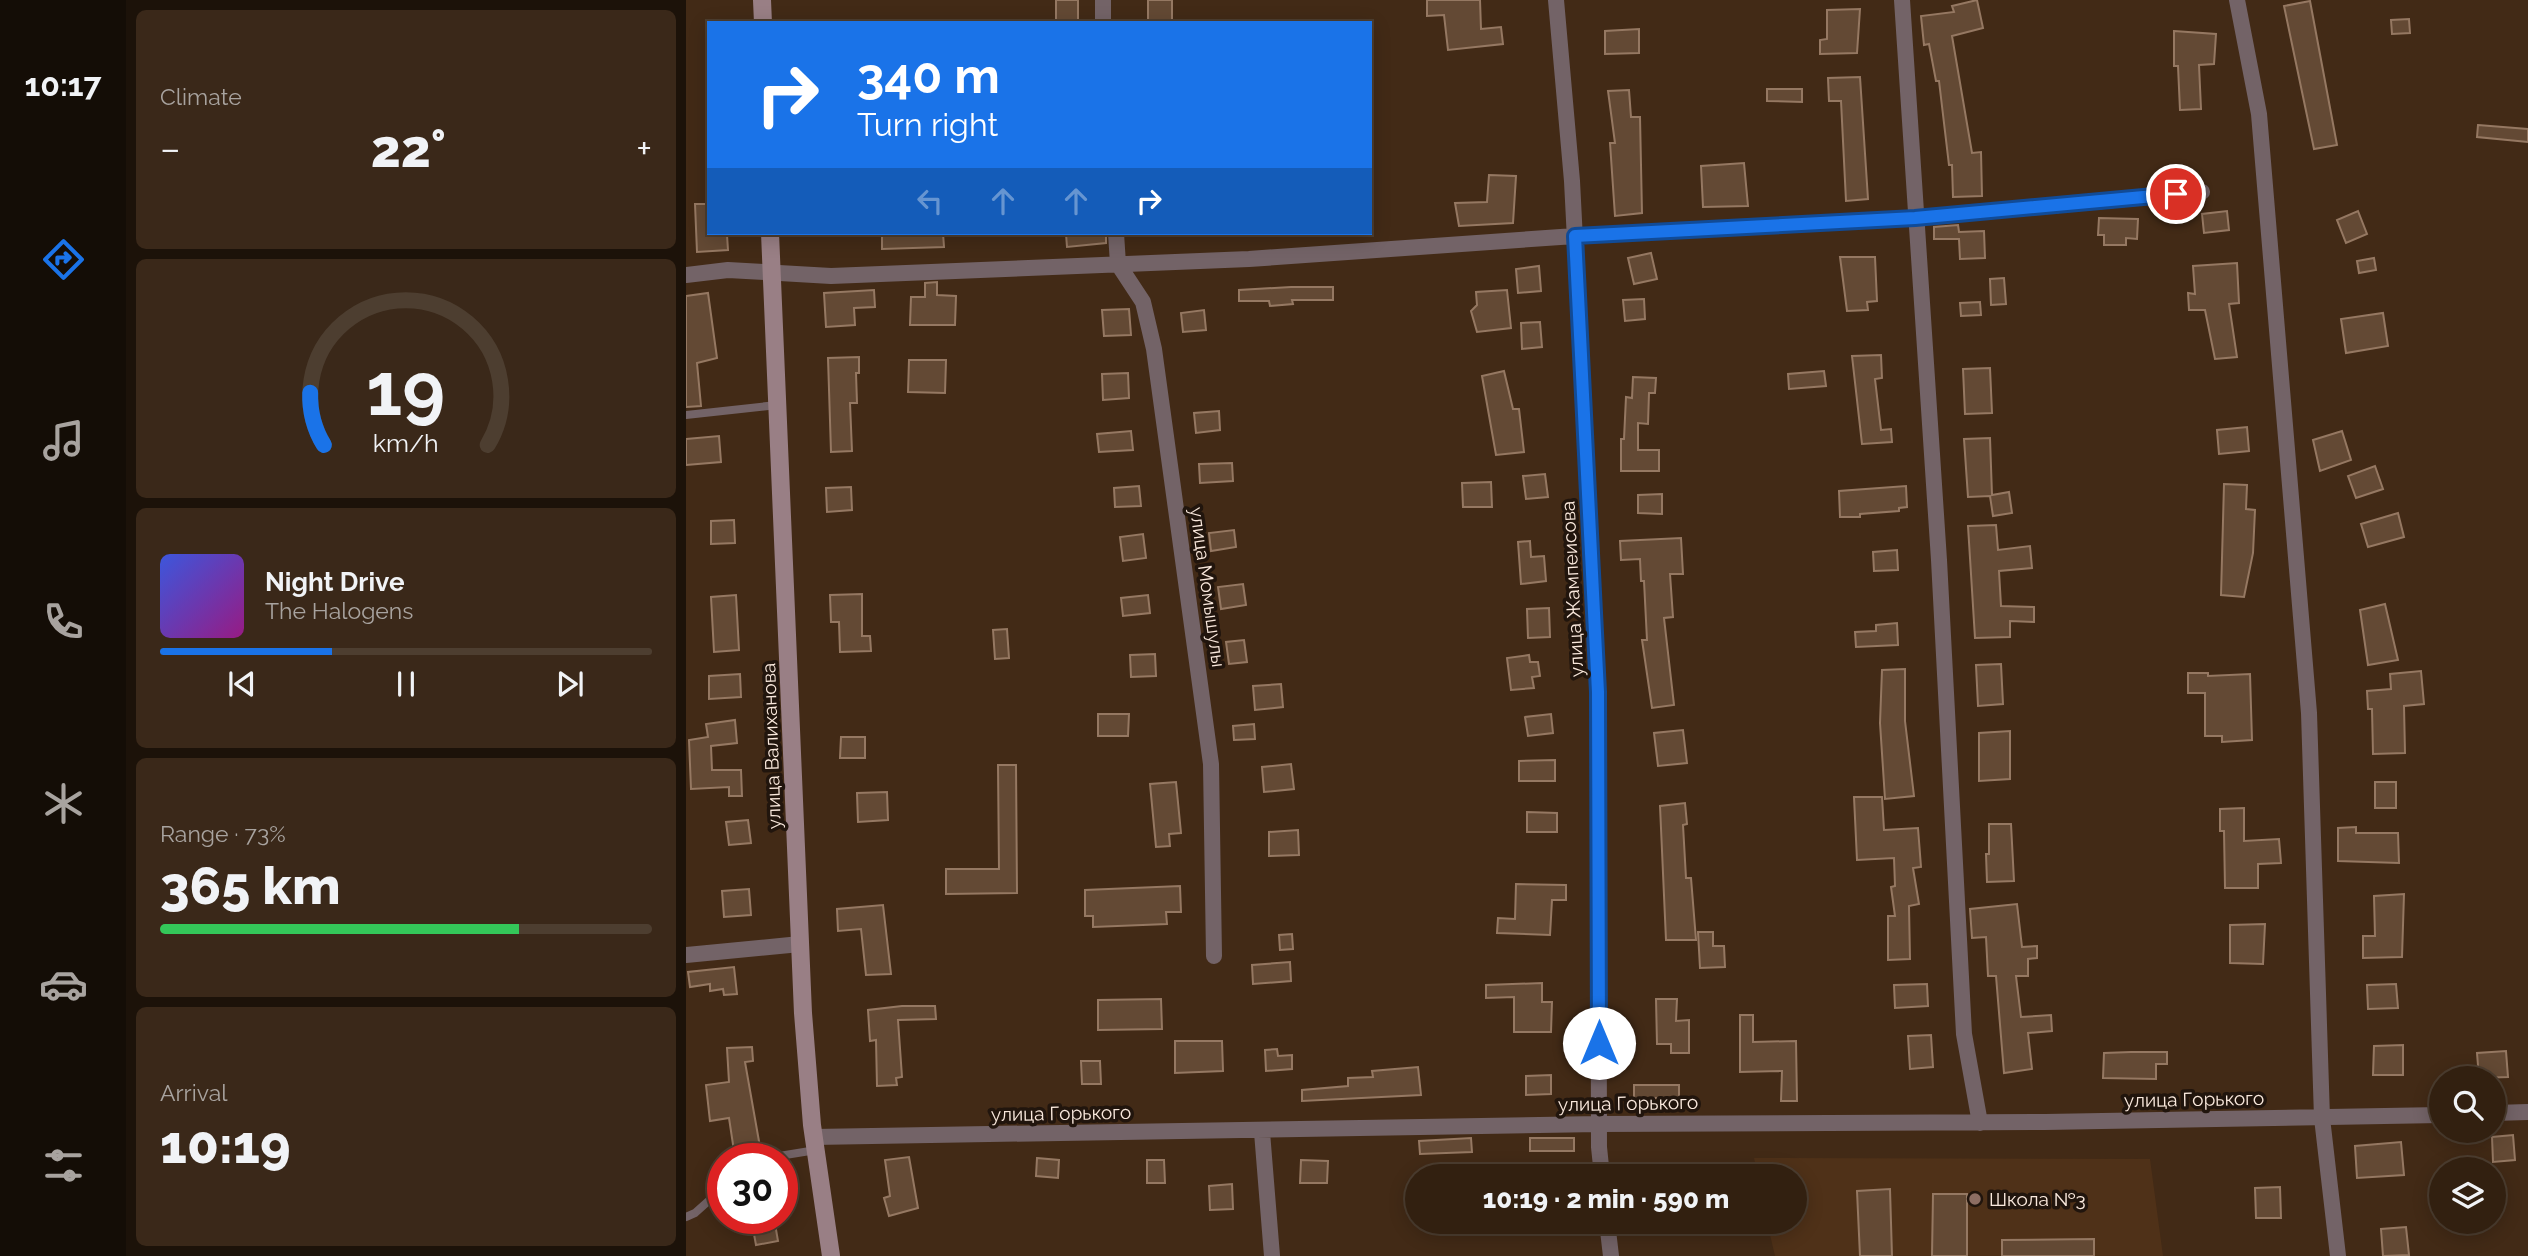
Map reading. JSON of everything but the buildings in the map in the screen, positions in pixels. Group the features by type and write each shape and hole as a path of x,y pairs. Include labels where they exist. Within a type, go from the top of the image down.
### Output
{"main road":[{"path":"762,0 763,21"},
{"name":"улица Валиханова","path":"770,235 800,944 815,1144 827,1255"}],"street":[{"path":"1103,0 1103,21"},
{"name":"улица Жампеисова","path":"1556,0 1575,236 1598,692 1601,1164"},
{"path":"1902,0 1939,560 1965,1034 1980,1123"},
{"path":"2236,0 2259,114 2309,713 2322,1118 2338,1256"},
{"path":"686,275 729,270 831,276 1249,260 1575,236 1915,218 2202,192"},
{"name":"улица Момышулы","path":"1116,235 1118,264 1143,302 1154,349 1211,764 1214,956"},
{"path":"686,955 800,944"},
{"path":"2506,1113 2528,1112"},
{"name":"улица Горького","path":"815,1144 1599,1124 1980,1123 2429,1115"},
{"path":"1262,1132 1272,1256"},
{"path":"1608,1234 1611,1256"}],"lane":[{"path":"686,415 777,405"},
{"path":"798,1149 815,1144"},
{"path":"686,1217 707,1202"}],"shaded area":[{"name":"Школа №3","path":"1754,1158 2150,1159 2163,1256 1775,1256 1770,1234 1807,1234 1807,1164 1755,1164"}],"place":[{"name":"Школа №3","path":"1975,1199"}],"route":[{"path":"1599,1043 1598,692 1575,236 1915,218 2176,194"}]}
